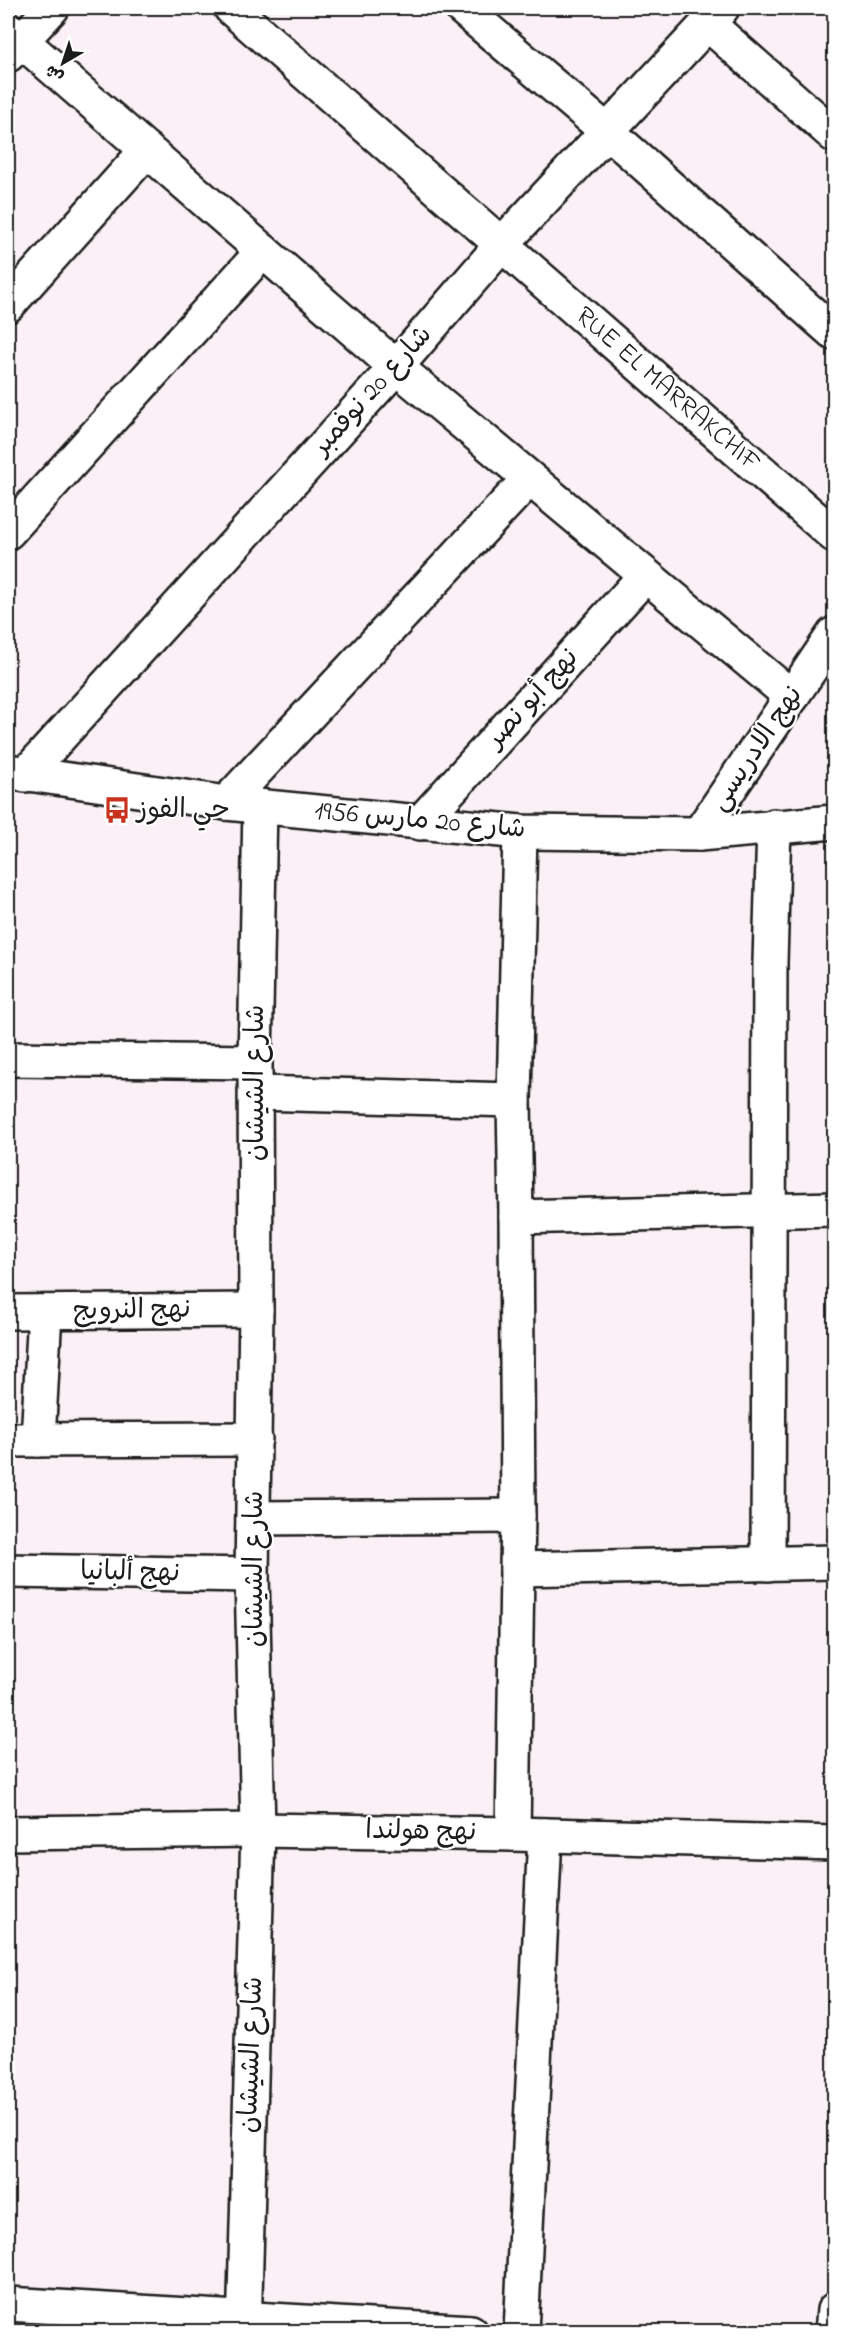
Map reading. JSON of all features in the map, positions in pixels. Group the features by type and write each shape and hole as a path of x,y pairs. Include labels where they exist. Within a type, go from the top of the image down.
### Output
{"street":[{"path":"52,8 12,42 147,150 396,367 792,697"},
{"name":"RUE EL MARRAKCHIF","path":"231,8 503,243 834,535"},
{"path":"467,9 834,333"},
{"path":"715,15 834,135"},
{"name":"شارع 20 نوفمبر","path":"16,773 396,367 503,243 715,15"},
{"path":"8,305 147,150"},
{"path":"8,532 263,251"},
{"path":"226,803 529,479"},
{"name":"نهج أبو نصر","path":"420,823 645,576"},
{"name":"نهج الادريسي","path":"699,834 834,634"},
{"name":"شارع 20 مارس 1956","path":"16,773 226,803 520,832 699,834 834,822"},
{"name":"شارع الشيشان","path":"244,2324 258,1830 252,1575 255,1518 256,1077 260,806"},
{"path":"768,1563 770,962 774,826"},
{"path":"513,1834 518,1516 513,1100 520,832"},
{"path":"8,1059 256,1077 513,1100"},
{"path":"516,1217 834,1209"},
{"name":"نهج النرويج","path":"8,1312 256,1310"},
{"path":"45,1312 23,1440 255,1439"},
{"path":"255,1518 518,1516"},
{"path":"517,1569 834,1562"},
{"name":"نهج ألبانيا","path":"8,1571 252,1575"},
{"name":"نهج هولندا","path":"8,1833 258,1830 834,1843"},
{"path":"521,2331 545,1835"},
{"path":"8,2304 244,2324 471,2331"},
{"path":"832,2331 834,2310"}],"place":[{"name":"حي الفوز","path":"117,810"}]}
